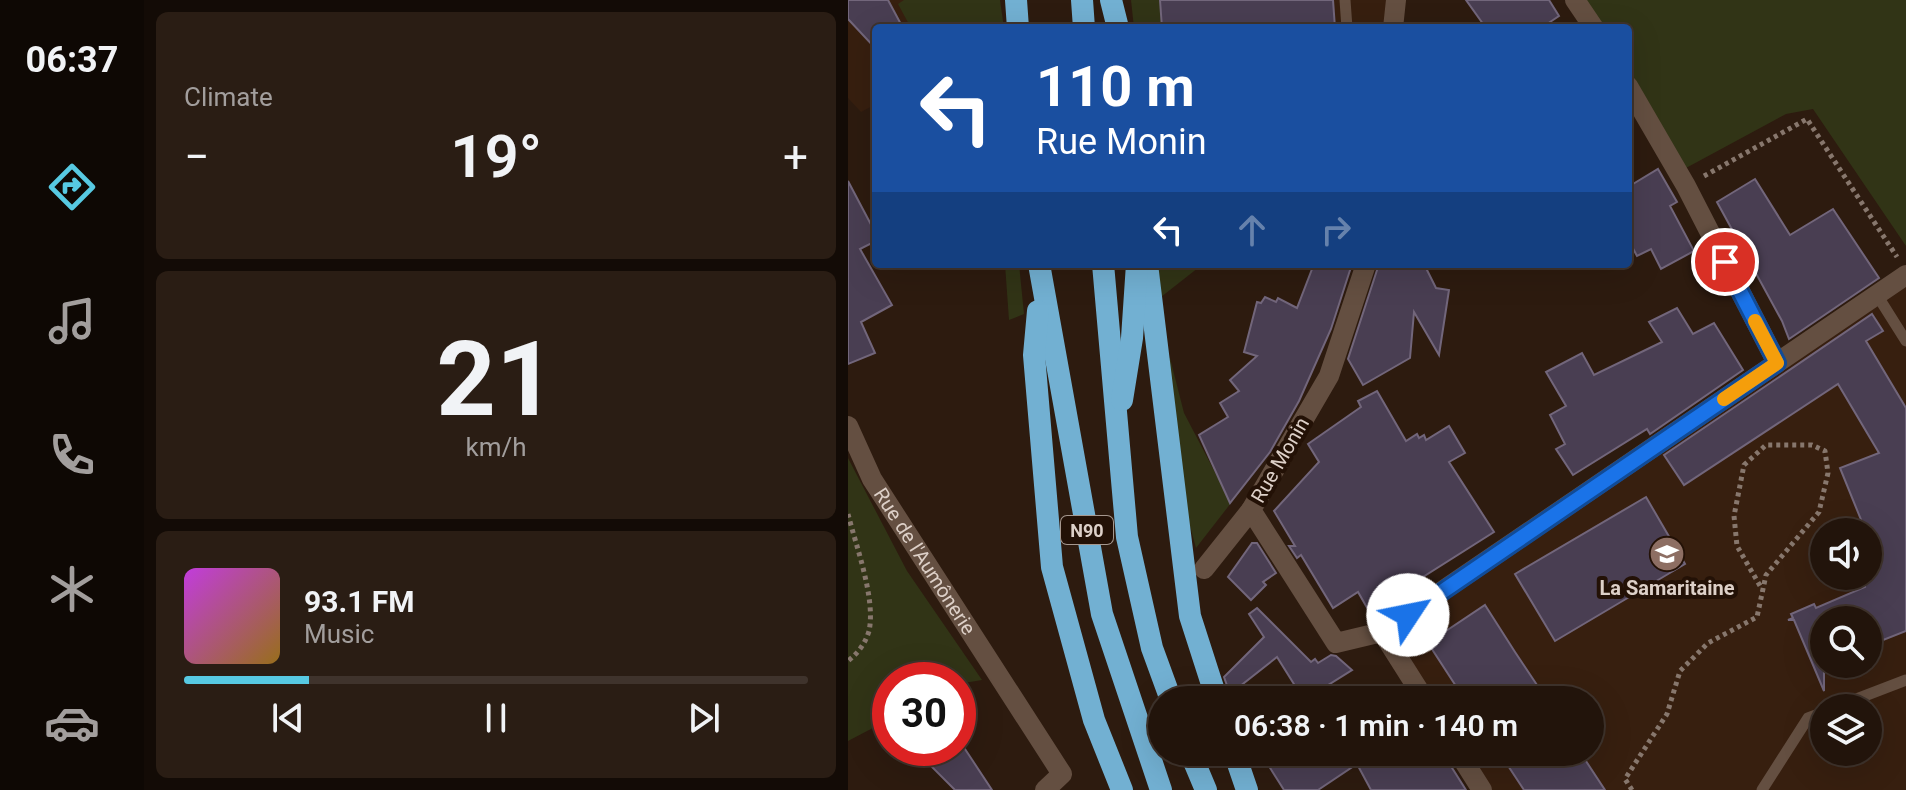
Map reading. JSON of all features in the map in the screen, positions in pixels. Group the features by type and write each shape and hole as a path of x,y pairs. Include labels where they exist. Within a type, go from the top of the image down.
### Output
{"highway":[{"path":"1014,0 1017,24"},
{"path":"1082,0 1084,24"},
{"path":"1111,0 1120,24"},
{"path":"1121,0 1121,24"},
{"name":"N90","path":"1103,268 1127,537 1152,648 1166,686"},
{"path":"1117,437 1132,338 1137,268"},
{"path":"1147,268 1190,616 1212,686"},
{"path":"1040,273 1034,355 1052,567 1094,720 1122,790"},
{"name":"N90","path":"1040,273 1102,614 1161,790"},
{"path":"1196,766 1206,790"},
{"path":"1239,766 1247,790"}],"street":[{"path":"1393,24 1396,0"},
{"path":"1575,0 1591,24"},
{"path":"1632,93 1686,186 1777,363"},
{"path":"1416,686 1382,632 1877,295 1902,267"},
{"name":"Rue Monin","path":"1365,268 1329,376 1251,510 1336,643 1382,632"},
{"name":"Rue de l'Aumônerie","path":"848,426 872,479 1062,774 1045,790"},
{"path":"1204,569 1251,510"},
{"path":"1467,766 1482,790"}],"lane":[{"path":"1345,0 1347,24"},
{"path":"1877,295 1906,341"},
{"path":"1870,694 1906,680"},
{"path":"1762,790 1810,717"}],"path":[{"path":"1686,186 1807,119 1902,267"},
{"path":"1632,790 1625,779 1667,714 1680,671 1708,643 1757,617 1763,591 1766,575 1819,512 1828,473 1825,451 1812,445 1766,445 1744,465 1734,516 1737,546 1763,591"},
{"path":"848,514 868,596 869,629 861,650 848,661"}],"shaded area":[{"path":"848,0 981,0 985,24 872,24 872,106 861,112 848,98"},
{"path":"1163,0 1404,0 1401,24 1164,24"},
{"name":"La Samaritaine","path":"1906,282 1906,790 1492,790 1477,766 1604,766 1604,686 1426,686 1394,636 1794,351"}],"green space":[{"path":"904,0 1000,0 1003,24 909,24 898,4"},
{"path":"1131,0 1163,0 1164,24 1134,24"},
{"path":"1575,0 1906,0 1906,246 1813,109 1786,114 1686,168 1632,86 1632,24 1591,24"},
{"path":"1005,268 1019,268 1024,314 1009,320"},
{"path":"1158,268 1198,268 1161,297"},
{"path":"1164,358 1170,358 1184,413 1231,503 1196,548 1183,500"},
{"path":"848,458 907,571 970,662 872,662 872,728 848,741"}],"building":[{"path":"848,0 888,0 901,24 872,24 872,45 848,19"},
{"path":"1160,0 1333,0 1335,24 1162,24"},
{"path":"1466,0 1549,0 1559,16 1547,24 1483,24"},
{"path":"1658,169 1677,202 1670,206 1694,251 1661,269 1651,249 1637,256 1632,247 1632,185"},
{"path":"1755,179 1790,235 1833,209 1879,278 1789,339 1717,202"},
{"path":"848,181 872,226 872,243 860,249 892,305 861,322 875,353 848,364"},
{"path":"1312,268 1351,268 1331,329 1299,401 1270,452 1230,503 1199,435 1228,417 1220,403 1239,391 1230,380 1257,356 1244,352 1257,302 1261,303 1265,297 1276,302 1278,298 1297,308"},
{"path":"1378,268 1426,268 1436,288 1449,290 1439,355 1414,312 1410,358 1363,385 1348,359"},
{"path":"1677,308 1693,334 1714,323 1743,370 1650,434 1647,429 1573,475 1556,449 1565,444 1550,415 1566,406 1546,372 1582,353 1594,375 1662,342 1649,322"},
{"path":"1872,314 1883,331 1866,341 1906,408 1906,631 1882,640 1882,606 1821,606 1858,590 1882,590 1882,518 1860,518 1840,468 1879,453 1838,384 1684,485 1664,455"},
{"path":"1377,391 1406,441 1417,434 1419,438 1424,435 1426,440 1449,426 1465,453 1449,462 1494,532 1369,611 1358,592 1333,608 1301,555 1297,558 1289,546 1295,546 1274,511 1319,462 1308,444 1361,407 1358,401"},
{"path":"1646,497 1685,564 1555,641 1515,574"},
{"path":"1252,543 1257,543 1276,573 1263,582 1266,585 1251,600 1228,577"},
{"path":"1814,604 1810,606 1810,658 1794,620 1788,620 1793,618 1791,614"},
{"path":"1485,605 1538,686 1456,686 1428,643"},
{"path":"1257,608 1311,662 1315,659 1318,663 1331,655 1352,670 1326,686 1295,686 1277,657 1240,686 1227,686 1224,677 1264,637 1249,614"},
{"path":"976,766 992,790 955,790 932,767"},
{"path":"1269,766 1354,766 1318,790 1284,790"},
{"path":"1358,766 1451,766 1466,790 1371,790"},
{"path":"1508,766 1589,766 1605,790 1524,790"}],"slow traffic":[{"path":"1724,399 1777,363 1755,321"}],"place":[{"name":"La Samaritaine","path":"1667,554"}],"route":[{"path":"1408,615 1777,363 1725,262"}]}
